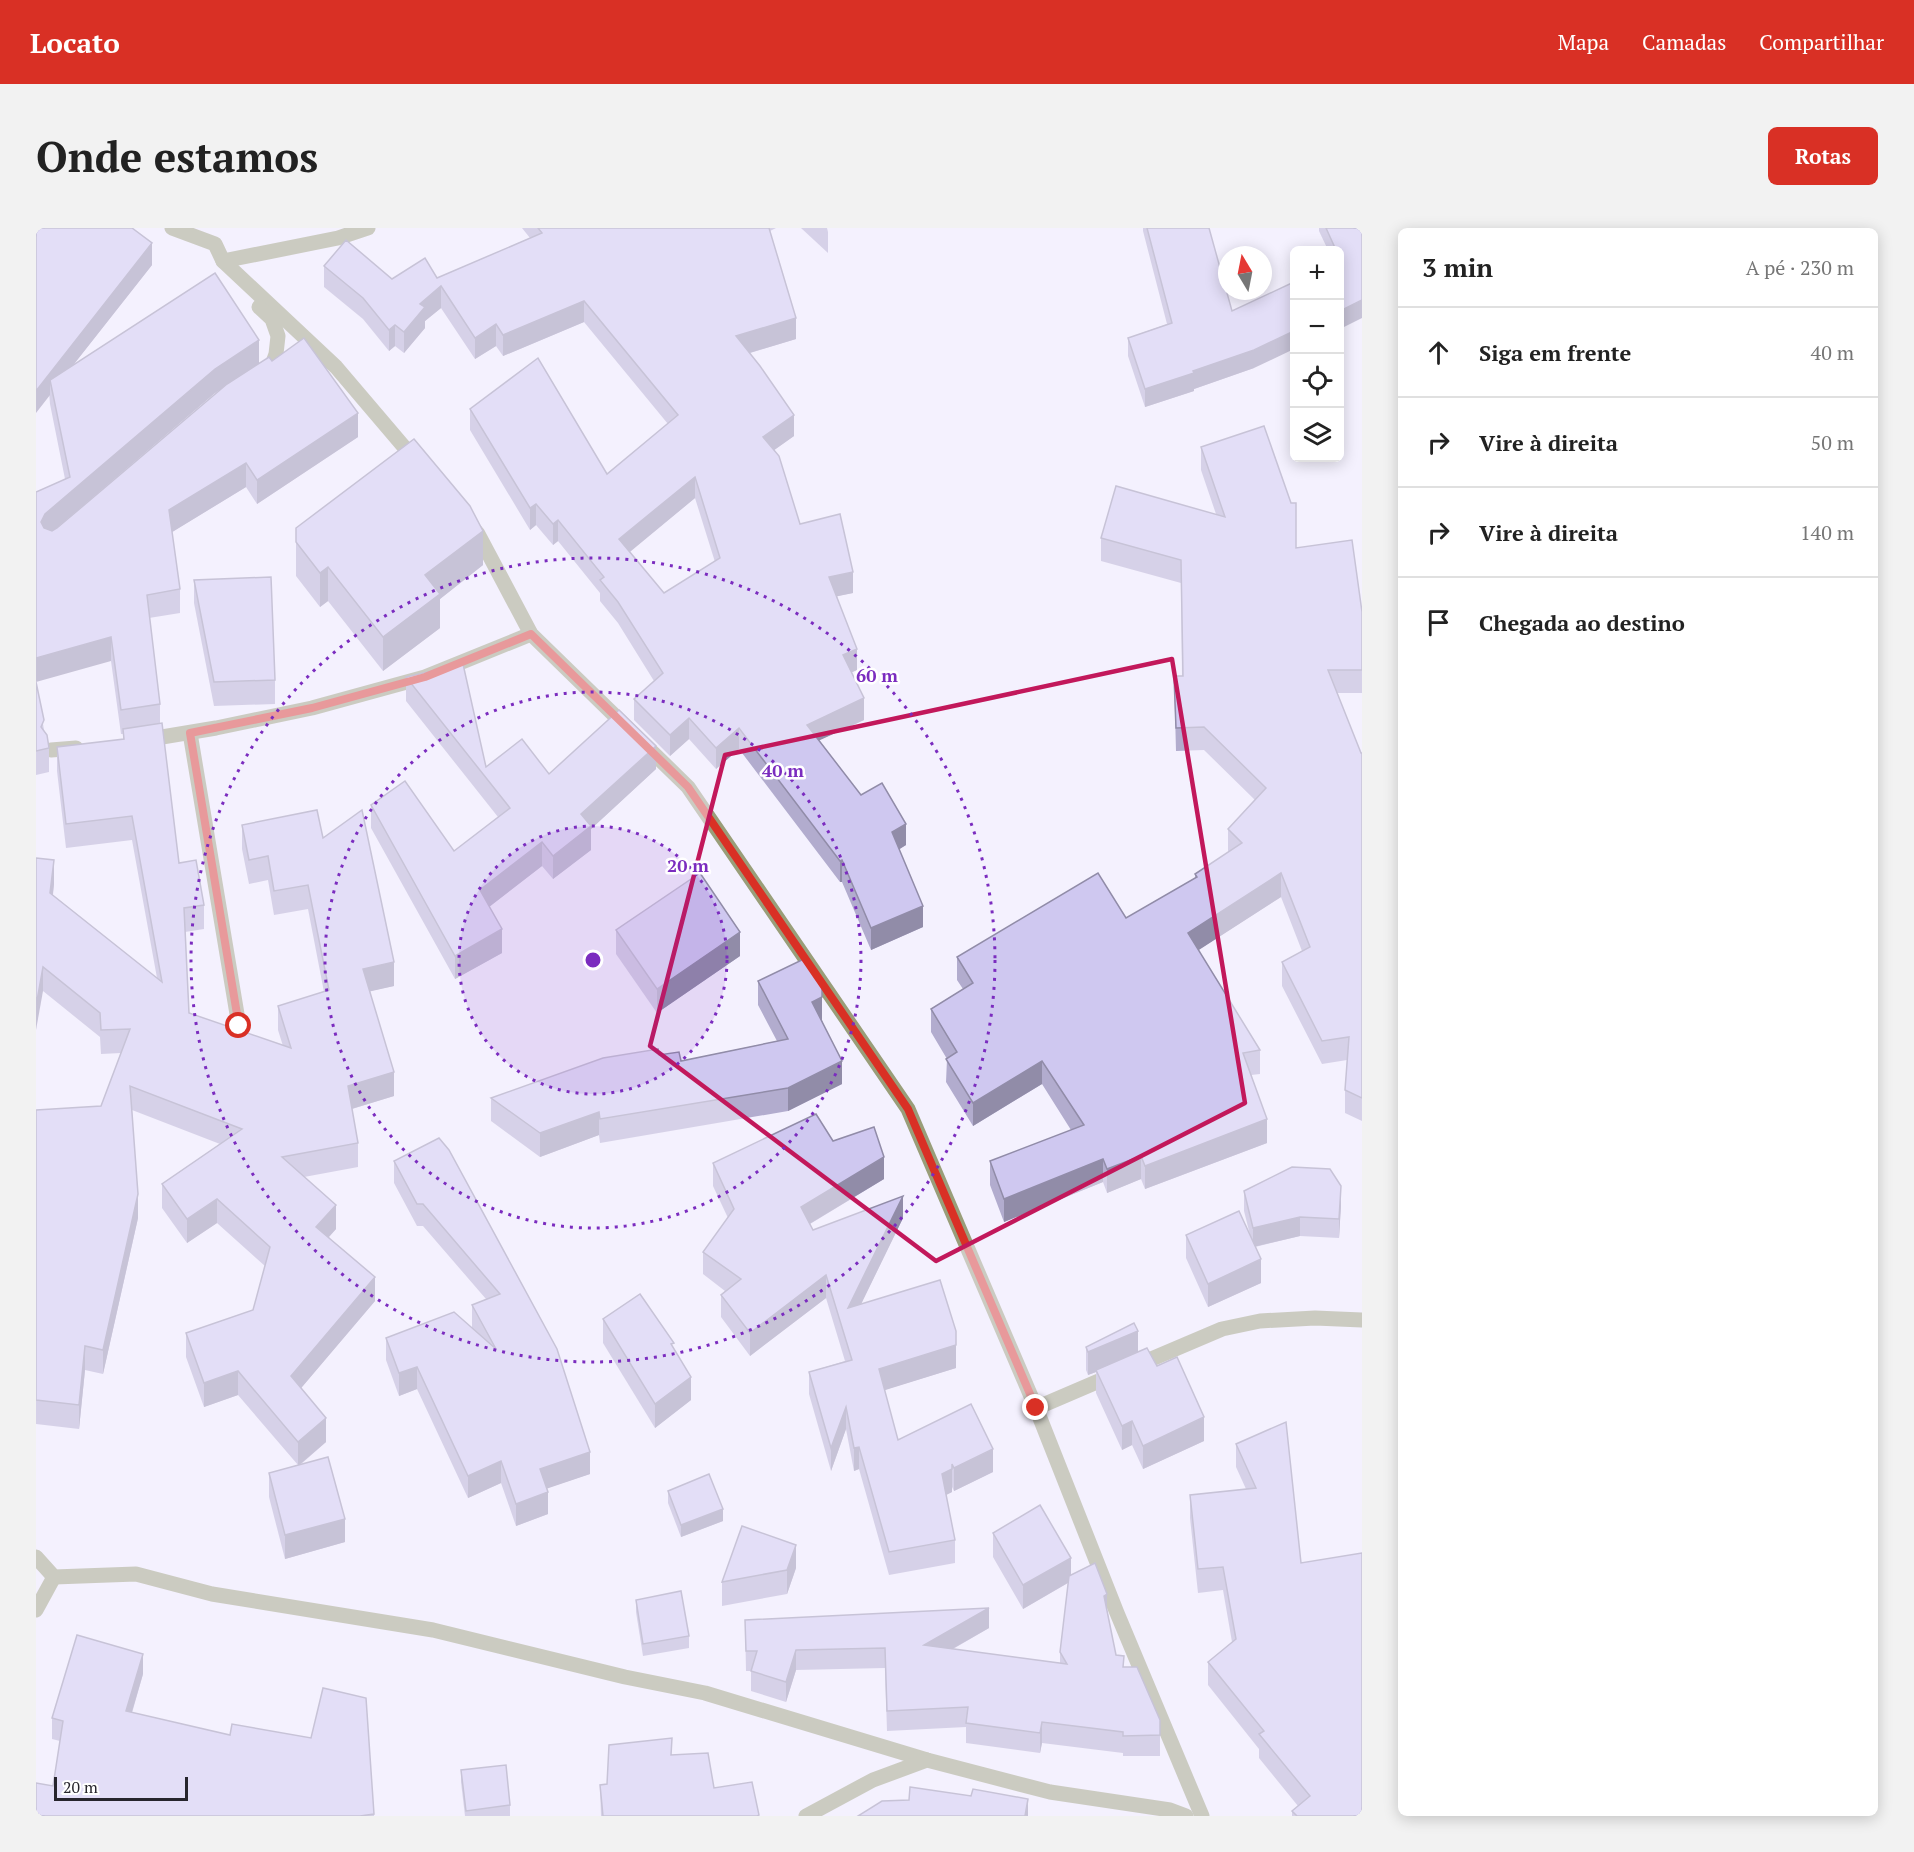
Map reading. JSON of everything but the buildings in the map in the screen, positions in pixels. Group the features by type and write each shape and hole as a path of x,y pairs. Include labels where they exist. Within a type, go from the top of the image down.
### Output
{"street":[{"path":"172,228 215,244 223,261 336,367 426,472"},
{"path":"223,261 338,238 368,228"},
{"path":"191,236 272,320 278,336 276,354 271,368 251,381"},
{"path":"463,516 478,534 531,634 688,787 908,1109 1036,1408 1117,1613 1202,1816"},
{"path":"131,742 190,733 312,708 425,677 531,634"},
{"path":"190,733 239,1026"},
{"path":"51,750 85,747"},
{"path":"1036,1408 1222,1329 1260,1321 1315,1318 1362,1320"},
{"path":"36,1557 54,1577"},
{"path":"54,1577 136,1574 213,1594 433,1630 705,1694 927,1760 1050,1791 1170,1810 1186,1816"},
{"path":"36,1610 54,1577"},
{"path":"806,1816 873,1780 927,1760"}],"highlighted area":[{"path":"1172,659 1245,1103 936,1261 650,1046 725,755"}],"route":[{"path":"239,1026 190,733 312,708 425,677 531,634 688,787 908,1109 1036,1408"}]}
